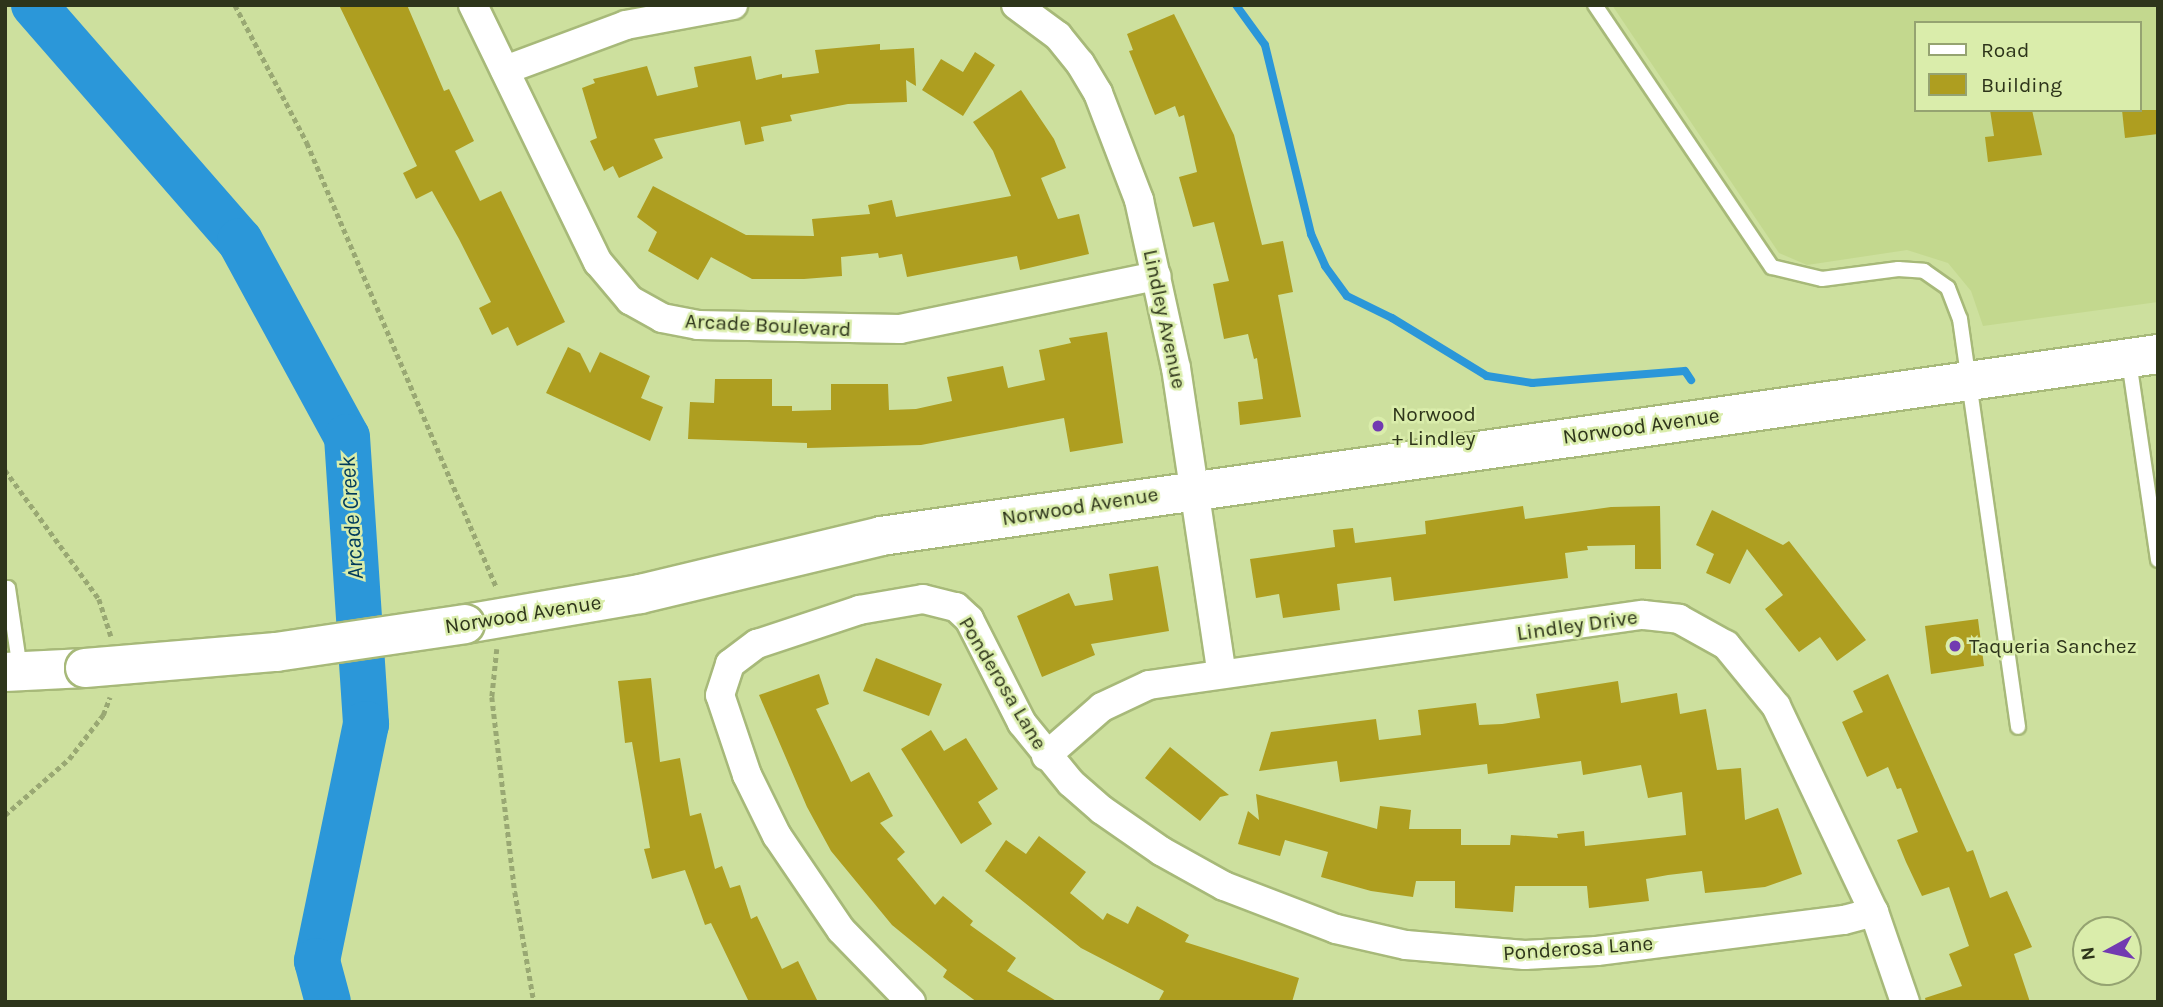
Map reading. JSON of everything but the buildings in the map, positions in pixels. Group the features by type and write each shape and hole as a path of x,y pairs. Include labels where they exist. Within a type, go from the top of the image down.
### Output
{"main road":[{"name":"Norwood Avenue","path":"13,671 85,668 275,652 483,622 640,594 881,536 1195,489 2143,356"}],"street":[{"name":"Arcade Boulevard","path":"473,5 598,262 630,300 662,318 698,325 900,329 1157,276"},
{"path":"505,70 626,25 733,5"},
{"name":"Lindley Avenue","path":"1016,5 1058,36 1098,93 1139,200 1157,276 1195,489 1222,674"},
{"name":"Ponderosa Lane","path":"911,1002 841,930 777,836 747,775 720,695 730,664 757,644 859,610 917,600 940,600 970,620 1001,689 1046,756 1102,810 1161,851 1224,886 1336,929 1406,945 1513,955 1597,951 1844,920 1874,912"},
{"name":"Lindley Drive","path":"1046,756 1117,698 1149,685 1643,615 1687,622 1726,645 1776,706 1874,912 1905,1002"}],"lane":[{"path":"1595,5 1772,267 1822,279 1898,269 1924,271 1948,288 1960,319 2018,727"},
{"path":"2143,356 2158,560"},
{"path":"8,588 13,671"}],"path":[{"path":"235,5 307,143 497,582 483,622 515,892 534,1002"}],"shaded area":[{"path":"1612,5 2158,5 2158,302 1983,326 1971,291 1948,263 1907,250 1807,265 1779,253"}],"waterway":[{"name":"Arcade Creek","path":"34,5 240,241 347,437 366,724 317,961 328,1002"},
{"path":"1236,5 1265,45 1311,234 1325,266 1347,296 1392,318 1487,376 1532,383 1685,371 1691,380"}],"place":[{"name":"Norwood + Lindley","path":"1378,426"},
{"name":"Taqueria Sanchez","path":"1955,646"}]}
